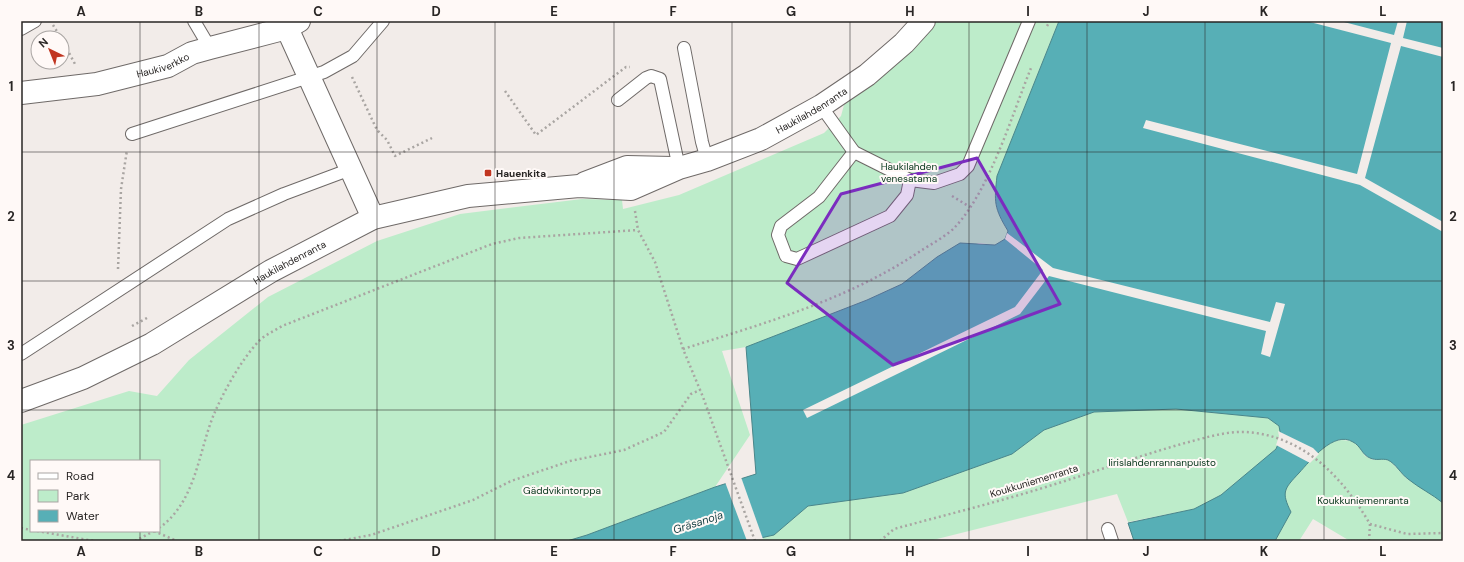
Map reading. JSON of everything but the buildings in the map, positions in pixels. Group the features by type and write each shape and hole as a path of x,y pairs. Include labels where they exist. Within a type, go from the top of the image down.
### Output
{"street":[{"name":"Haukilahdenranta","path":"21,401 84,378 152,344 271,271 373,218 468,196 579,186 627,167 679,168 707,160 761,139 821,106 867,75 904,43 924,21"},
{"name":"Haukiverkko","path":"21,93 96,84 168,66 192,53 293,25"},
{"path":"293,25 310,78 373,218"}],"lane":[{"path":"21,29 35,21"},
{"path":"194,21 210,48"},
{"path":"132,134 310,78 344,63 361,48 383,21"},
{"path":"821,106 854,152 910,180 934,183 960,174 968,166 1029,21"},
{"path":"684,48 702,142 707,160"},
{"path":"618,100 646,78 651,76 656,77 662,83 679,168"},
{"path":"854,152 819,197 781,226 778,235 786,256 797,258 890,216 907,195 910,180"},
{"path":"21,354 228,219 284,194 352,169"},
{"path":"1108,529 1112,541"}],"path":[{"path":"51,21 56,30"},
{"path":"1047,28 1050,21"},
{"path":"344,63 358,88 377,130 387,140 395,156 432,138"},
{"path":"683,349 820,304 842,295 890,272 956,227 970,208 988,175 1032,65"},
{"path":"505,91 536,135 626,67 633,66 646,78"},
{"path":"116,293 121,188 125,154 132,134"},
{"path":"634,207 638,230 655,262 683,349 703,397 755,541"},
{"path":"160,527 168,522 185,497 197,471 214,414 235,375 260,341 272,332 296,320 492,244 519,238 638,230"},
{"path":"339,541 379,533 473,500 511,481 570,461 624,450 664,432 691,394 700,390"},
{"name":"Koukkuniemenranta","path":"880,541 894,529 1048,487 1150,452 1223,433 1255,433 1282,439 1304,450 1324,465 1355,498 1370,524"},
{"path":"1369,541 1370,524 1407,534 1443,533"},
{"path":"43,532 94,541"},
{"path":"135,541 152,532"},
{"path":"156,532 177,541"}],"highlighted area":[{"path":"977,158 1060,304 893,365 787,283 841,194"}],"green space":[{"path":"933,21 1059,21 997,176 1000,217 1008,231 1005,239 995,245 979,243 937,257 902,284 867,300 746,347 722,351 750,435 715,487 587,535 567,541 21,541 21,425 129,391 157,396 189,360 268,297 377,241 460,214 582,199 622,200 623,209 679,195 824,133 841,116 844,105 894,64"},
{"name":"Iirislahdenrannanpuisto","path":"1176,409 1268,418 1279,426 1282,437 1276,449 1221,495 1194,509 1128,522 1117,494 929,541 747,541 774,535 808,506 903,493 1012,454 1044,430 1094,412"},
{"name":"Koukkuniemenranta","path":"1341,440 1352,441 1359,447 1365,456 1373,460 1381,458 1390,461 1407,479 1431,493 1443,503 1443,541 1350,541 1313,519 1299,541 1275,541 1291,512 1285,497 1287,487 1298,473 1321,450 1332,442"}],"water":[{"name":"Gräsanoja","path":"1059,21 1443,21 1443,503 1408,479 1394,464 1388,460 1367,457 1358,446 1346,439 1330,443 1323,448 1287,487 1285,495 1291,512 1275,541 1134,541 1128,523 1194,509 1221,495 1276,449 1281,437 1279,426 1268,418 1176,409 1094,412 1044,430 1012,454 903,493 808,506 774,535 747,541 567,541 587,535 715,487 756,474 746,347 867,300 902,284 937,257 960,243 995,245 1005,239 1008,231 1000,216 995,199 997,176"}],"pier":[{"path":"1306,21 1340,21 1394,35 1398,21 1407,21 1403,38 1443,48 1443,57 1401,46 1365,178 1443,222 1443,232 1360,185 1143,128 1146,120 1357,174 1391,43"},
{"path":"1007,233 1053,268 1270,322 1276,302 1285,304 1270,357 1261,354 1266,331 1049,276 1020,314 807,418 803,410 1015,307 1043,270 1005,239"},
{"path":"1278,431 1313,448 1319,454 1310,463 1276,445 1279,436"},
{"path":"741,477 763,539 747,541 725,482"}],"place":[{"name":"Hauenkita","path":"488,173"}],"park label":[{"name":"Haukilahden venesatama","path":"909,172"},
{"name":"Gäddvikintorppa","path":"562,490"}]}
